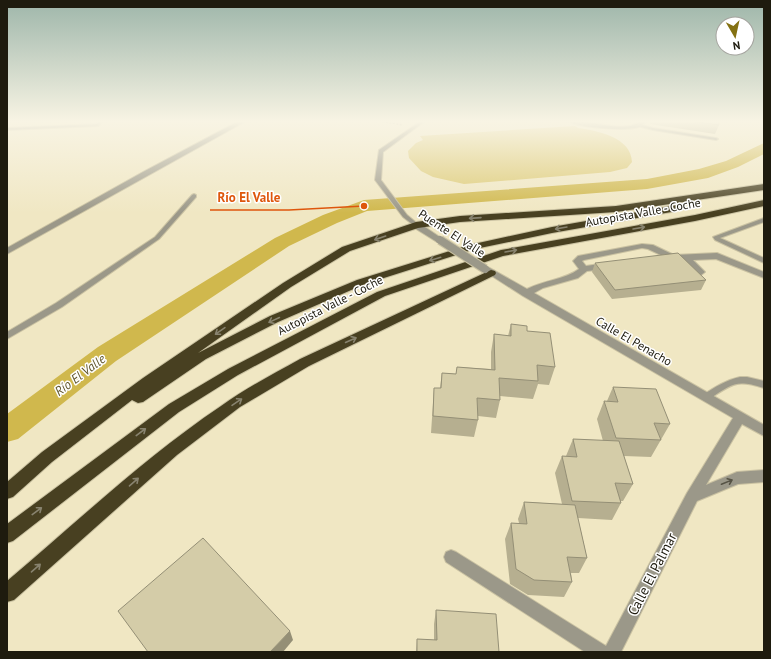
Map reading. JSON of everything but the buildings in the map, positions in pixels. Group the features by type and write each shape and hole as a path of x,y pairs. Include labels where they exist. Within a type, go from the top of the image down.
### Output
{"highway":[{"path":"7,492 47,457 148,381 287,284 346,249 416,225 460,219 616,208 764,187"},
{"name":"Autopista Valle - Coche","path":"7,498 126,406 202,356 274,319 361,282 473,247 552,230 722,199 764,187"},
{"name":"Autopista Valle - Coche","path":"7,535 174,408 233,372 381,294 501,253 694,218 764,203"},
{"path":"7,593 139,478 216,416 246,396 322,354 384,325 488,271"}],"street":[{"path":"7,250 11,246 185,152"},
{"name":"Puente El Valle","path":"416,225 488,271"},
{"path":"584,269 577,261 578,259 646,246 674,258"},
{"path":"624,249 633,258"},
{"path":"659,259 717,256 764,276"},
{"path":"684,258 701,272"},
{"path":"526,294 540,286 575,276 584,269 616,264"},
{"name":"Calle El Penacho","path":"488,271 706,397 739,418 764,431"},
{"name":"Calle El Palmar","path":"612,652 692,497 739,418"},
{"path":"692,497 737,478 764,476"},
{"path":"451,557 600,652"}],"lane":[{"name":"Puente El Valle","path":"381,152 378,180 405,216 416,225"},
{"path":"7,336 59,305 157,238 194,196"},
{"path":"764,220 716,237 717,239 764,261"},
{"path":"706,397 735,380 753,380 764,385"}],"shaded area":[{"path":"408,152 629,152 632,162 627,168 610,172 464,184 433,177 421,171 409,158"}],"waterway":[{"name":"Río El Valle","path":"7,430 107,354 282,242 330,219 364,206 647,184 702,174 732,164 756,152"}],"place":[{"name":"Río El Valle","path":"364,206"}]}
